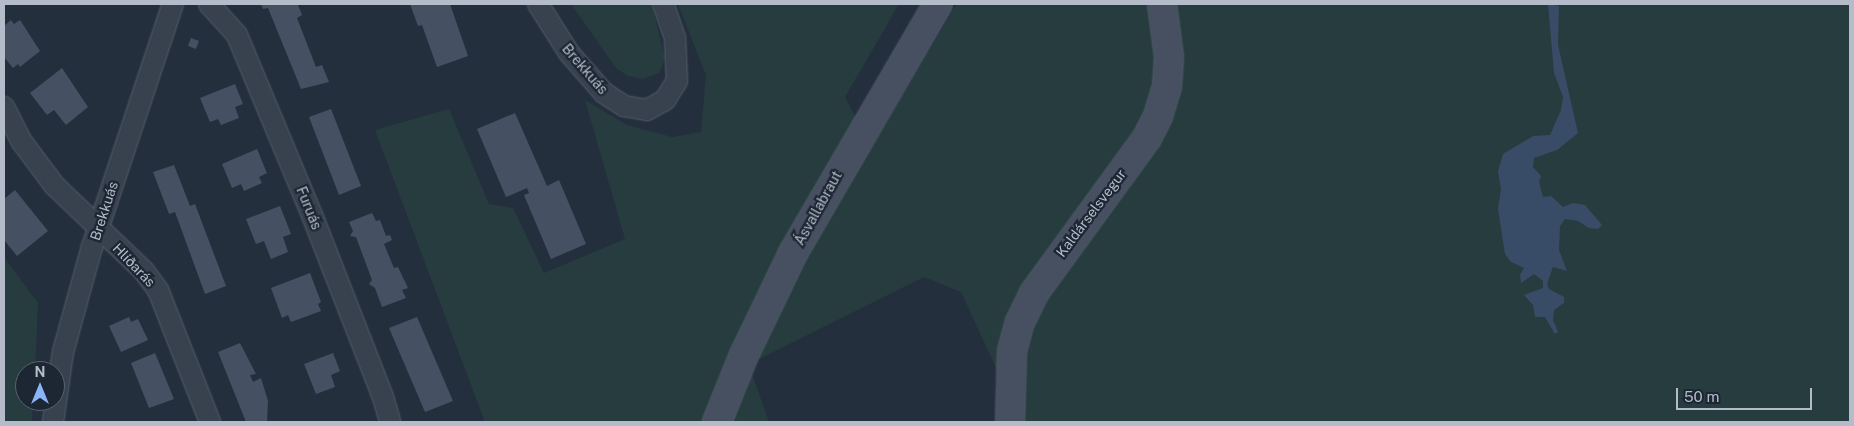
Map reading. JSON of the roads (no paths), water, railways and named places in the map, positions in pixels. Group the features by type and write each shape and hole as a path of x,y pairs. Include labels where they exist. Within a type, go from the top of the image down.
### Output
{"main road":[{"name":"Ásvallabraut","path":"717,422 744,355 793,253 938,4"},
{"name":"Kaldárselsvegur","path":"1010,422 1012,351 1030,300 1147,138 1158,116 1167,86 1170,57 1162,4"}],"street":[{"name":"Brekkuás","path":"53,422 63,352 98,228 173,4"},
{"name":"Furuás","path":"209,4 238,34 319,233 390,422"},
{"name":"Brekkuás","path":"538,4 569,53 604,94 624,106 647,110 666,100 677,81 675,38 663,4"},
{"name":"Hlíðarás","path":"4,106 22,142 54,186 144,270 158,290 210,422"}],"water":[{"path":"1548,4 1559,6 1558,45 1578,133 1557,150 1534,158 1533,167 1541,176 1539,182 1543,197 1551,196 1563,207 1573,203 1585,205 1602,225 1598,229 1589,228 1578,221 1565,219 1560,226 1559,250 1567,271 1553,267 1547,284 1549,289 1564,297 1564,303 1554,310 1553,320 1558,332 1555,334 1545,317 1535,317 1533,305 1524,295 1543,288 1543,281 1534,274 1521,283 1520,275 1524,268 1511,262 1505,254 1498,209 1501,189 1498,171 1503,154 1533,136 1550,135 1561,110 1563,97 1554,73"}]}
